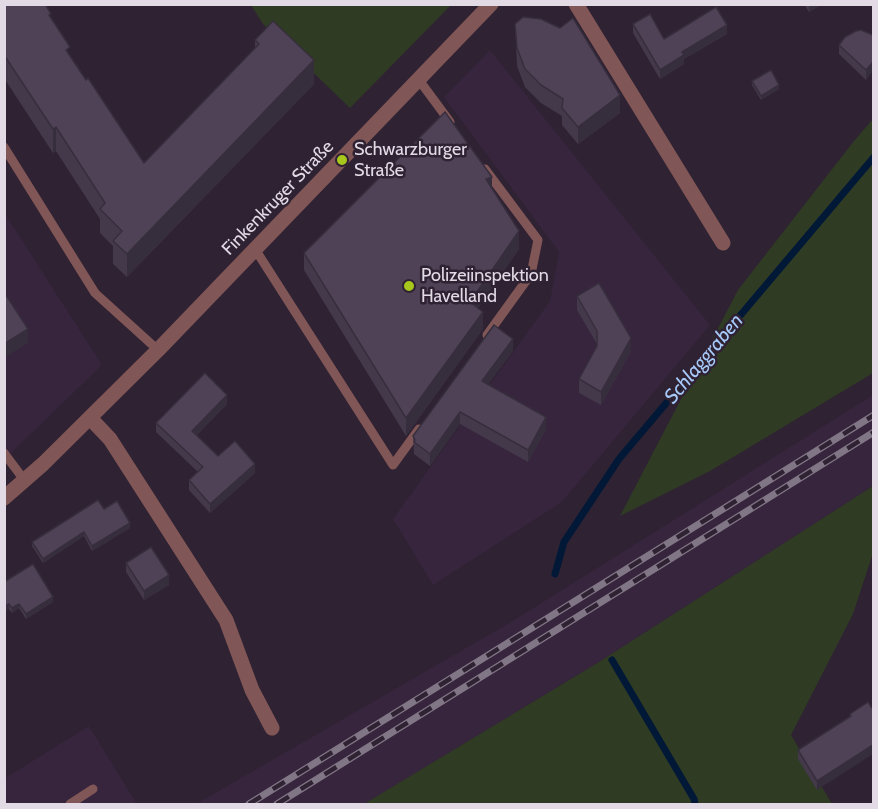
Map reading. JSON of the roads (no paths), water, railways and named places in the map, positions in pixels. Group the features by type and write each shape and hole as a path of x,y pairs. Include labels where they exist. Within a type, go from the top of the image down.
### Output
{"street":[{"name":"Finkenkruger Straße","path":"4,498 25,481 158,350 491,4"},
{"path":"576,4 723,243"},
{"path":"90,418 110,439 226,620 252,690 272,728"}],"lane":[{"path":"419,80 458,132"},
{"path":"4,147 95,293 158,350"},
{"path":"478,160 538,240 531,274 483,341"},
{"path":"255,249 393,465 428,417"},
{"path":"4,453 25,481"},
{"path":"70,804 93,789"}],"waterway":[{"name":"Schlaggraben","path":"555,574 564,542 619,459 874,157"},
{"name":"Schlaggraben","path":"612,660 695,804"}],"railway":[{"path":"249,804 874,415"},
{"path":"277,804 874,432"}],"place":[{"name":"Schwarzburger Straße","path":"342,160"},
{"name":"Polizeiinspektion Havelland","path":"409,286"}]}
